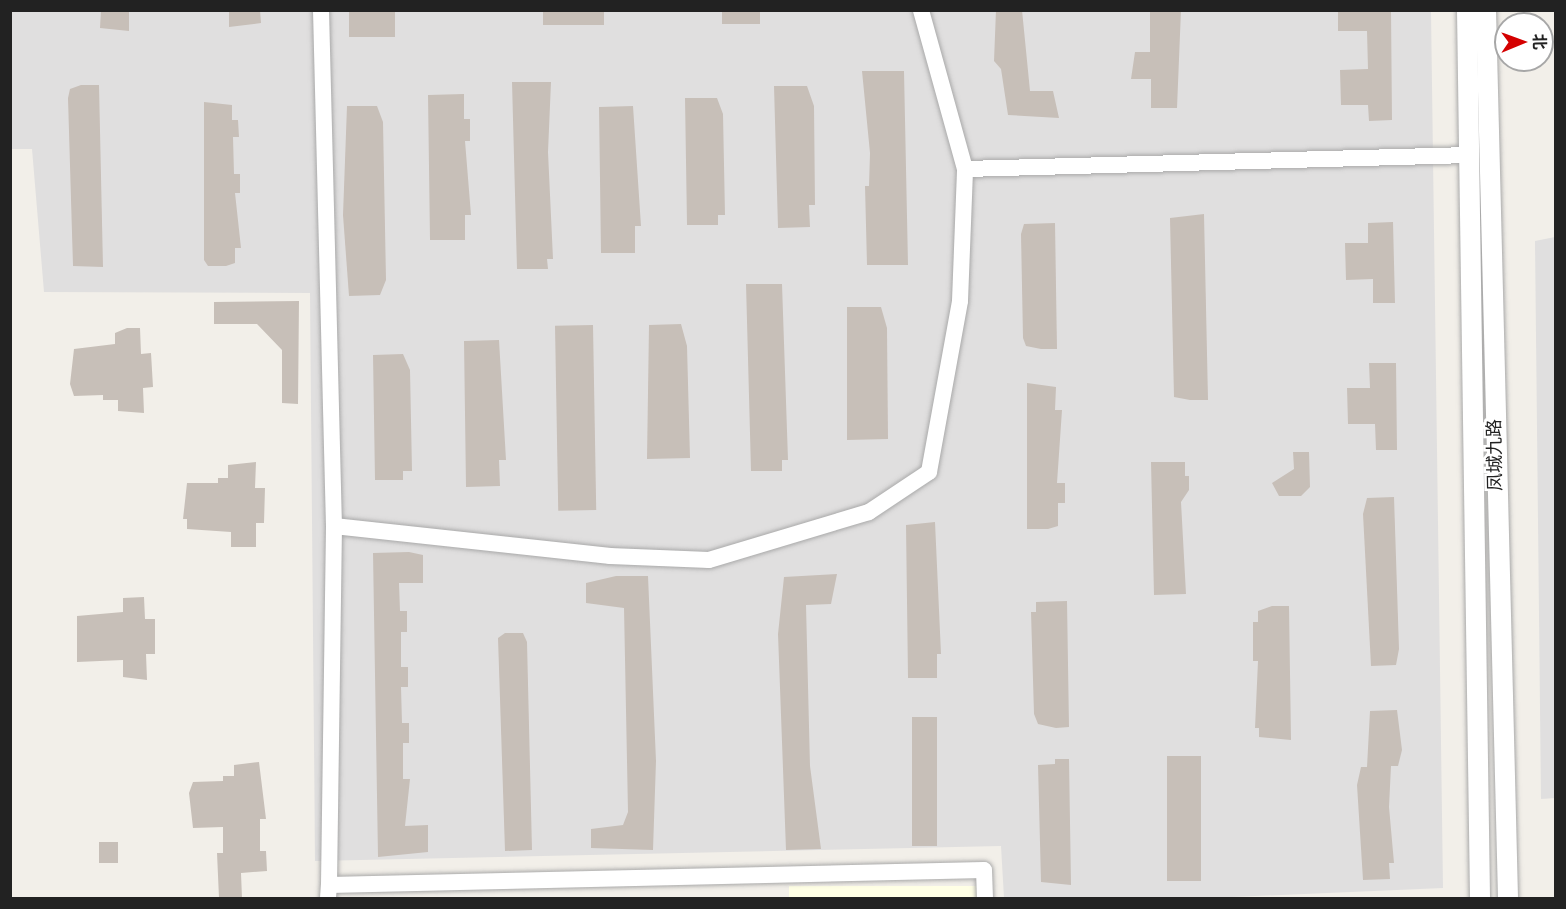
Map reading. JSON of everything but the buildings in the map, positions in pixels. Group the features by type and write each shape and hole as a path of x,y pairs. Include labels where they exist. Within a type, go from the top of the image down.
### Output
{"street":[{"path":"321,10 334,526 328,892 984,870 985,898"},
{"path":"334,526 610,556 709,560 869,512 929,472 960,301 965,169 921,10"},
{"name":"凤城九路","path":"1467,10 1480,898"},
{"name":"凤城九路","path":"1486,10 1508,898"},
{"path":"965,169 1468,155"}],"shaded area":[{"path":"10,11 1431,11 1443,888 1210,898 1004,898 1001,846 315,861 310,293 44,292 32,149 11,149"},
{"path":"1555,237 1556,798 1541,799 1535,241"},
{"path":"789,886 978,886 978,898 789,898"}]}
